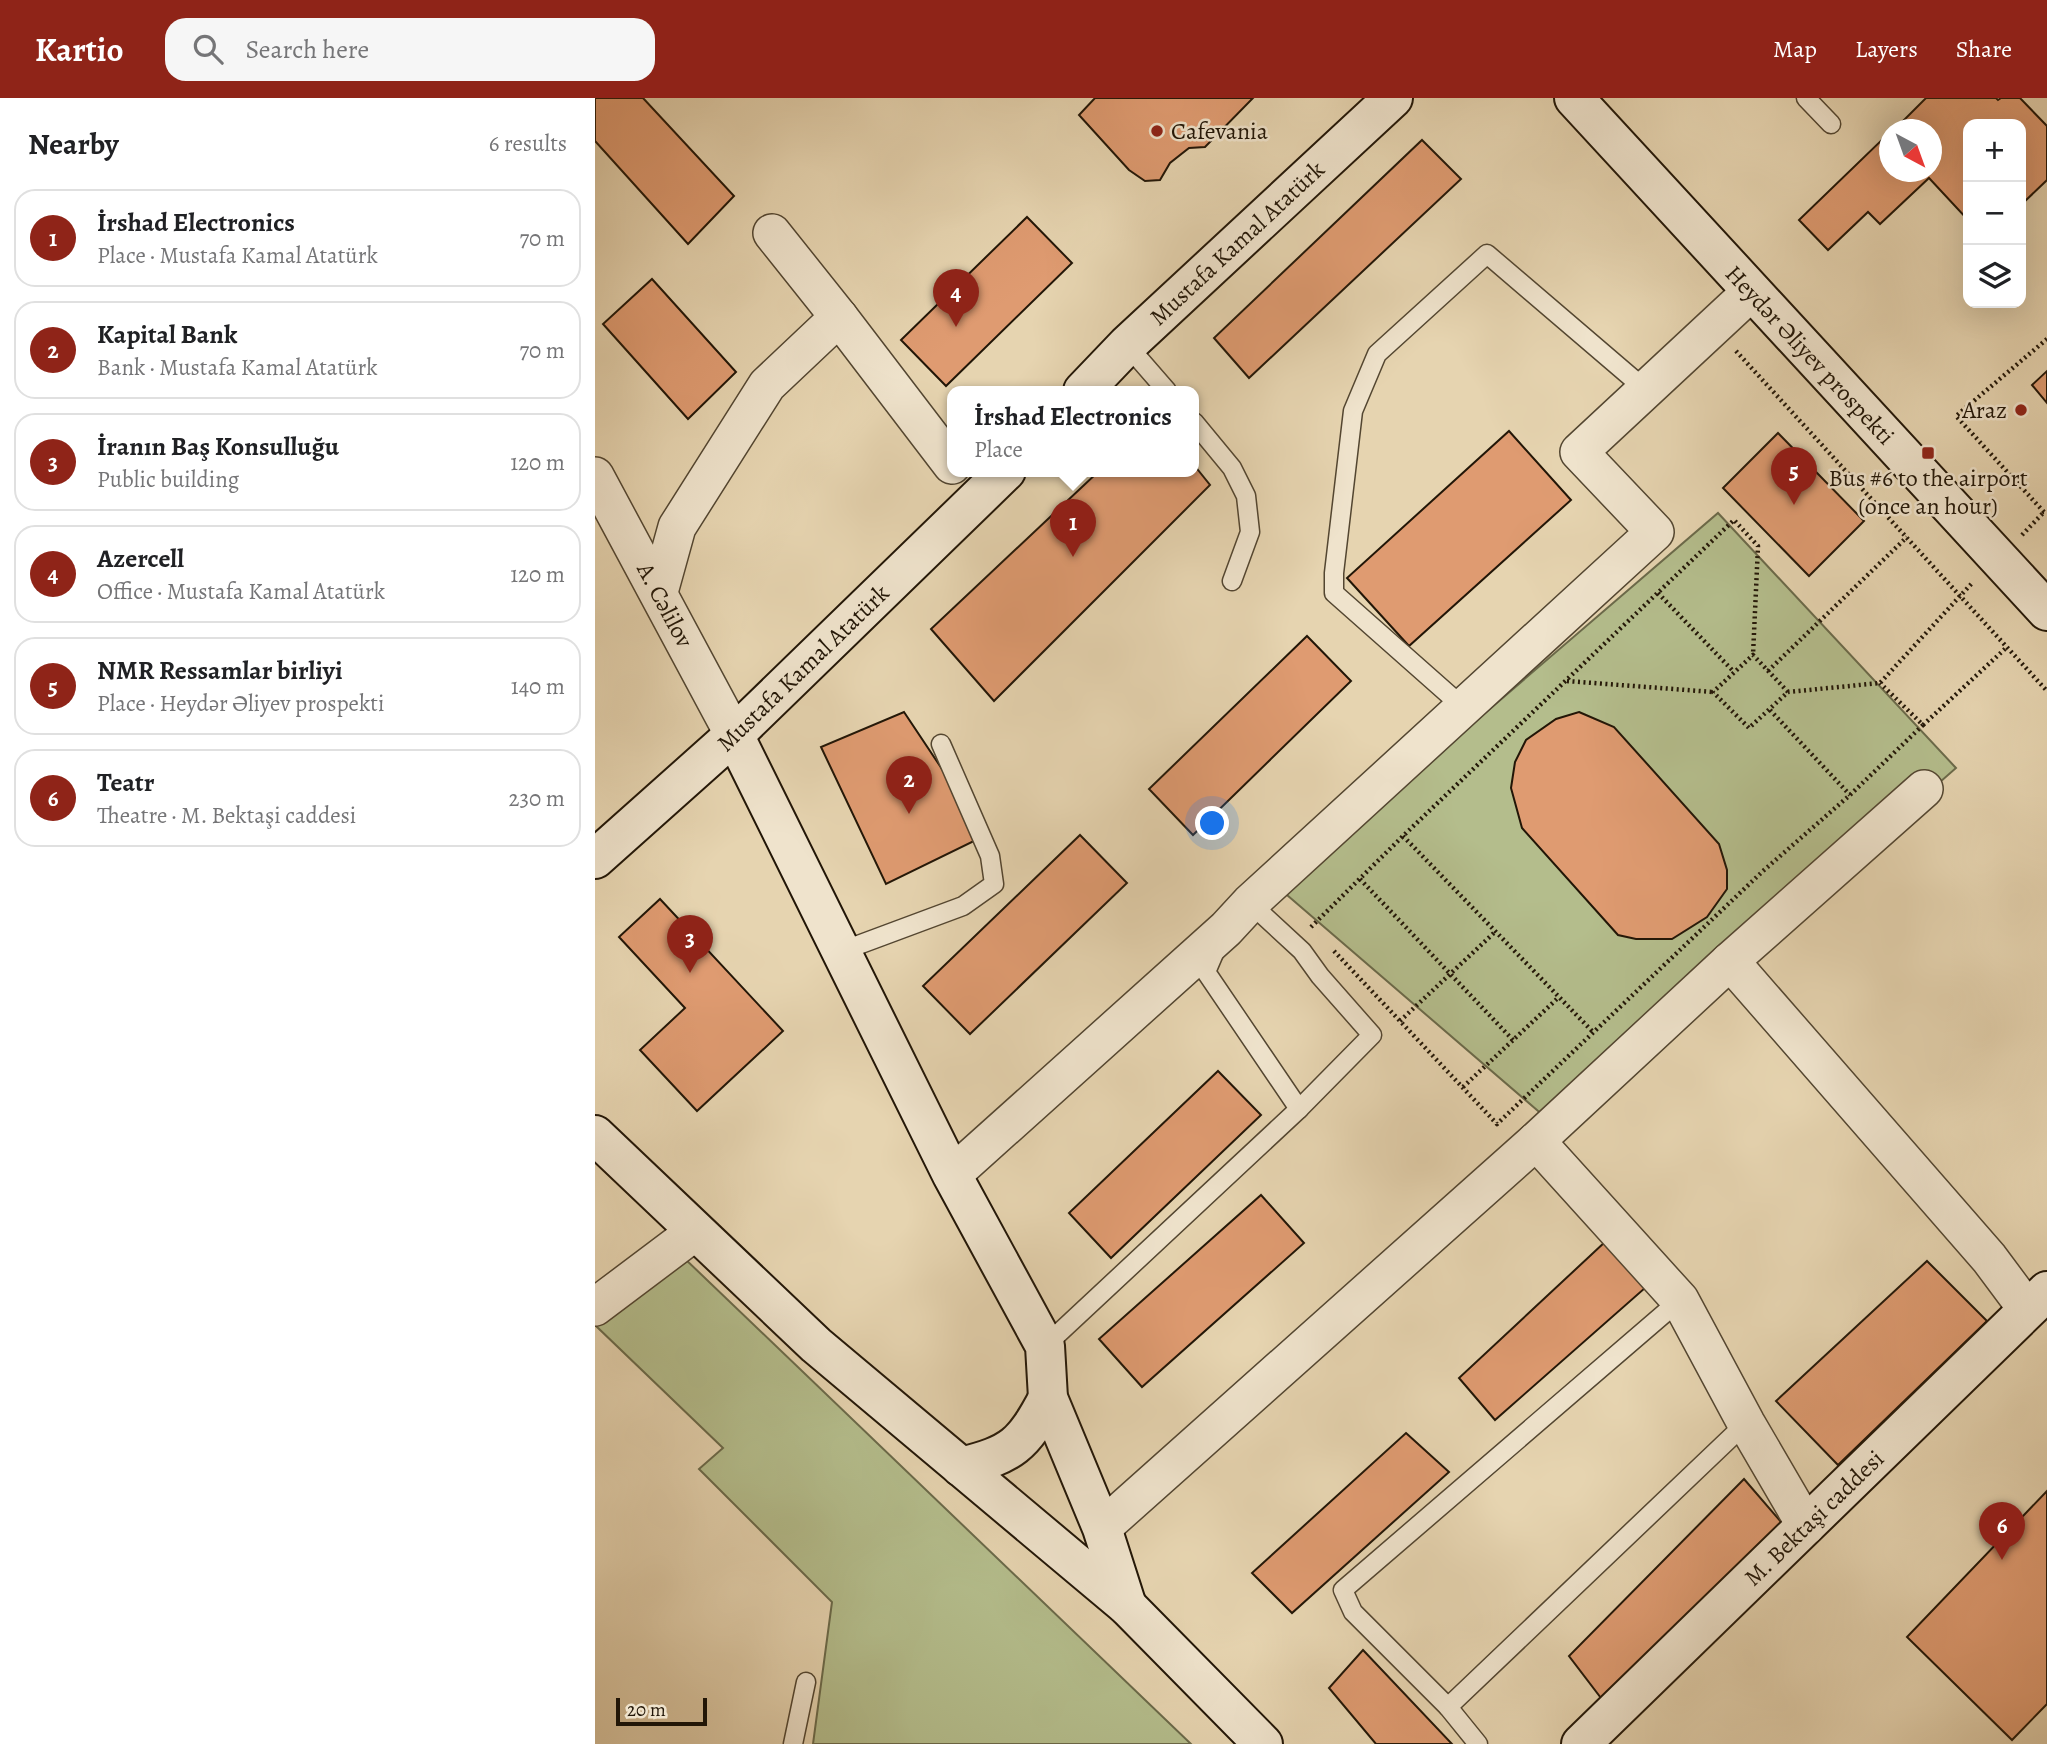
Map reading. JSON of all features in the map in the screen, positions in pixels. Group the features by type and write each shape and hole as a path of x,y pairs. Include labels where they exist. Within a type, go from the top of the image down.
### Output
{"main road":[{"name":"Mustafa Kamal Atatürk","path":"1088,386 1127,345 1393,98"},
{"name":"Heydər Əliyev prospekti","path":"1574,98 2047,611"},
{"name":"Mustafa Kamal Atatürk","path":"595,859 734,735 968,485 990,477"},
{"path":"734,735 952,1175 1045,1346 1048,1398 1102,1528 1127,1606"},
{"path":"595,1135 816,1345 1127,1606 1263,1744"},
{"name":"M. Bektaşi caddesi","path":"1581,1744 2037,1300"},
{"path":"961,1467 991,1460 1013,1448 1032,1428 1048,1398"}],"street":[{"path":"772,233 947,458"},
{"path":"952,1175 1655,532 1579,452 1752,291"},
{"path":"659,592 677,527 767,385 839,317"},
{"name":"A. Cəlilov","path":"595,476 734,735"},
{"path":"1102,1528 1536,1141 1730,961 1924,789"},
{"path":"1730,961 1989,1258 2037,1300"},
{"path":"1536,1141 1680,1300 1746,1423 1806,1526"},
{"path":"595,1307 695,1231"}],"lane":[{"path":"1806,98 1831,124"},
{"path":"1464,708 1334,593 1333,573 1353,411 1377,354 1487,254 1646,390"},
{"path":"1127,345 1163,386"},
{"path":"1199,428 1232,468 1246,496 1250,532 1232,581"},
{"path":"842,951 963,906 994,884 990,856 941,744"},
{"path":"1045,1346 1299,1109 1372,1035 1320,976 1302,951 1238,916 1206,972 1299,1109"},
{"path":"1478,1744 1448,1707 1353,1612 1343,1590 1680,1300"},
{"path":"1448,1707 1746,1423"},
{"path":"793,1744 806,1682"}],"path":[{"path":"1713,326 2047,691"},
{"path":"2047,339 1956,416 2044,512 2047,512"},
{"path":"1302,951 1312,926 1734,520 1758,546 1753,654 1713,692"},
{"path":"1768,671 1907,537"},
{"path":"1566,681 1713,692 1749,728 1787,692 1880,683 1959,594 1999,559"},
{"path":"1658,593 1734,672"},
{"path":"1329,945 1496,1124 1763,871 1850,795 2007,647"},
{"path":"1753,654 1787,692"},
{"path":"1880,683 1923,724"},
{"path":"1770,710 1850,795"},
{"path":"1403,836 1592,1031"},
{"path":"1360,879 1513,1040"},
{"path":"1312,926 1321,936"},
{"path":"1400,1021 1496,931"},
{"path":"1463,1088 1559,997"}],"green space":[{"path":"1718,513 1956,768 1552,1123 1280,889"},
{"path":"682,1256 1191,1744 813,1744 832,1602 699,1469 723,1448 595,1325"}],"building":[{"path":"595,98 643,98 734,196 688,244 595,141"},
{"name":"Cafevania","path":"1095,98 1253,98 1205,147 1189,148 1170,163 1160,180 1145,181 1129,170 1079,115"},
{"path":"1926,98 2020,98 2047,126 2047,180 2026,200 2026,119 1963,119 1963,215 1933,182 1942,182 1942,119 1905,119"},
{"path":"1422,140 1461,179 1249,378 1214,338"},
{"path":"1879,143 1879,182 1925,182 1880,224 1868,212 1828,250 1799,220"},
{"path":"1027,217 1072,263 946,386 901,340"},
{"path":"652,279 736,372 688,419 603,324"},
{"path":"2047,371 2047,403 2032,385"},
{"path":"1509,431 1571,500 1409,646 1347,578"},
{"path":"1778,433 1864,521 1809,576 1723,488"},
{"path":"1199,471 1210,485 994,701 931,629 1093,477 1199,477"},
{"path":"1307,636 1351,681 1193,835 1149,789"},
{"path":"904,712 954,787 974,841 886,884 821,747"},
{"path":"1579,712 1614,727 1719,844 1727,870 1727,889 1707,917 1672,939 1636,939 1618,935 1522,828 1511,788 1515,762 1526,740 1556,719"},
{"path":"1080,835 1127,883 970,1034 923,986"},
{"path":"660,899 783,1031 697,1111 640,1050 685,1008 619,937"},
{"path":"1218,1071 1261,1115 1111,1258 1069,1213"},
{"path":"1261,1195 1304,1243 1142,1387 1099,1339"},
{"path":"1606,1241 1645,1288 1495,1420 1459,1378"},
{"path":"1927,1261 1987,1321 1838,1465 1776,1401"},
{"path":"1406,1433 1449,1472 1292,1613 1252,1573"},
{"path":"1744,1479 1782,1523 1601,1698 1569,1656"},
{"path":"2047,1491 2047,1704 2012,1740 1907,1637"},
{"path":"1363,1650 1452,1744 1376,1744 1329,1688"}],"place":[{"name":"Cafevania","path":"1157,131"},
{"name":"Azercell","path":"956,327"},
{"name":"Araz","path":"2021,410"},
{"name":"Bus #6 to the airport (once an hour)","path":"1928,453"},
{"name":"NMR Ressamlar birliyi","path":"1794,505"},
{"name":"İrshad Electronics","path":"1073,557"},
{"name":"Kapital Bank","path":"909,814"},
{"name":"İranın Baş Konsulluğu","path":"690,973"},
{"name":"Teatr","path":"2002,1560"}]}
